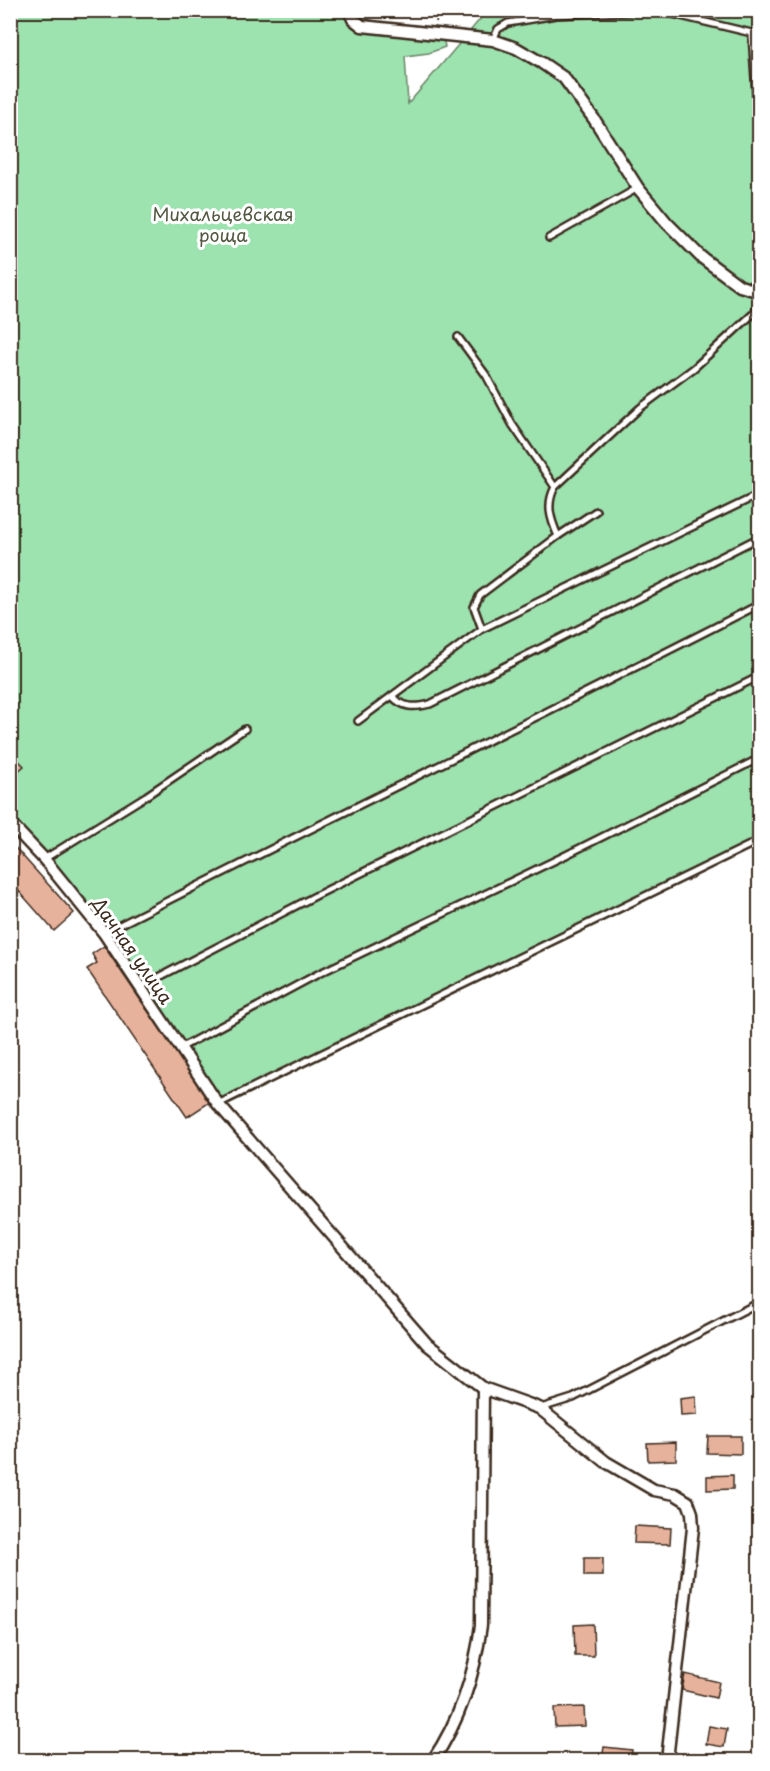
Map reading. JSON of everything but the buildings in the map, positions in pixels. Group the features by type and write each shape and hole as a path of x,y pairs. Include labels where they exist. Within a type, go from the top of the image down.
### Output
{"street":[{"path":"349,10 353,19 362,26 493,40 516,48 564,78 594,119 638,188 667,223 701,257 740,286 759,292"},
{"name":"Дачная улица","path":"10,823 44,859 104,933 218,1104 427,1344 483,1388 539,1408 606,1461 654,1490 675,1494 688,1502 692,1513 693,1528 667,1761"},
{"path":"433,1761 454,1727 476,1660 480,1637 483,1388"}],"lane":[{"path":"493,40 498,30 508,23 556,15 642,11 672,14 759,35"},
{"path":"752,35 759,151"},
{"path":"549,238 638,188"},
{"path":"558,536 552,522 549,505 555,487 640,408 694,368 755,312 759,292"},
{"path":"458,337 486,375 512,424 555,487"},
{"path":"358,721 482,629 759,494"},
{"path":"482,629 474,612 474,603 477,599 558,536 596,511"},
{"path":"392,696 406,706 416,707 430,704 759,537"},
{"path":"104,933 286,840 636,668 759,604"},
{"path":"140,987 317,895 759,676"},
{"path":"44,859 146,796 245,729"},
{"path":"180,1048 318,974 564,856 759,758"},
{"path":"218,1104 759,840"},
{"path":"539,1408 573,1398 759,1302"}],"green space":[{"name":"Михальцевская роща","path":"11,11 355,11 386,25 443,37 445,47 429,53 405,56 408,104 487,11 759,11 759,845 224,1106 47,855 11,817"}]}
